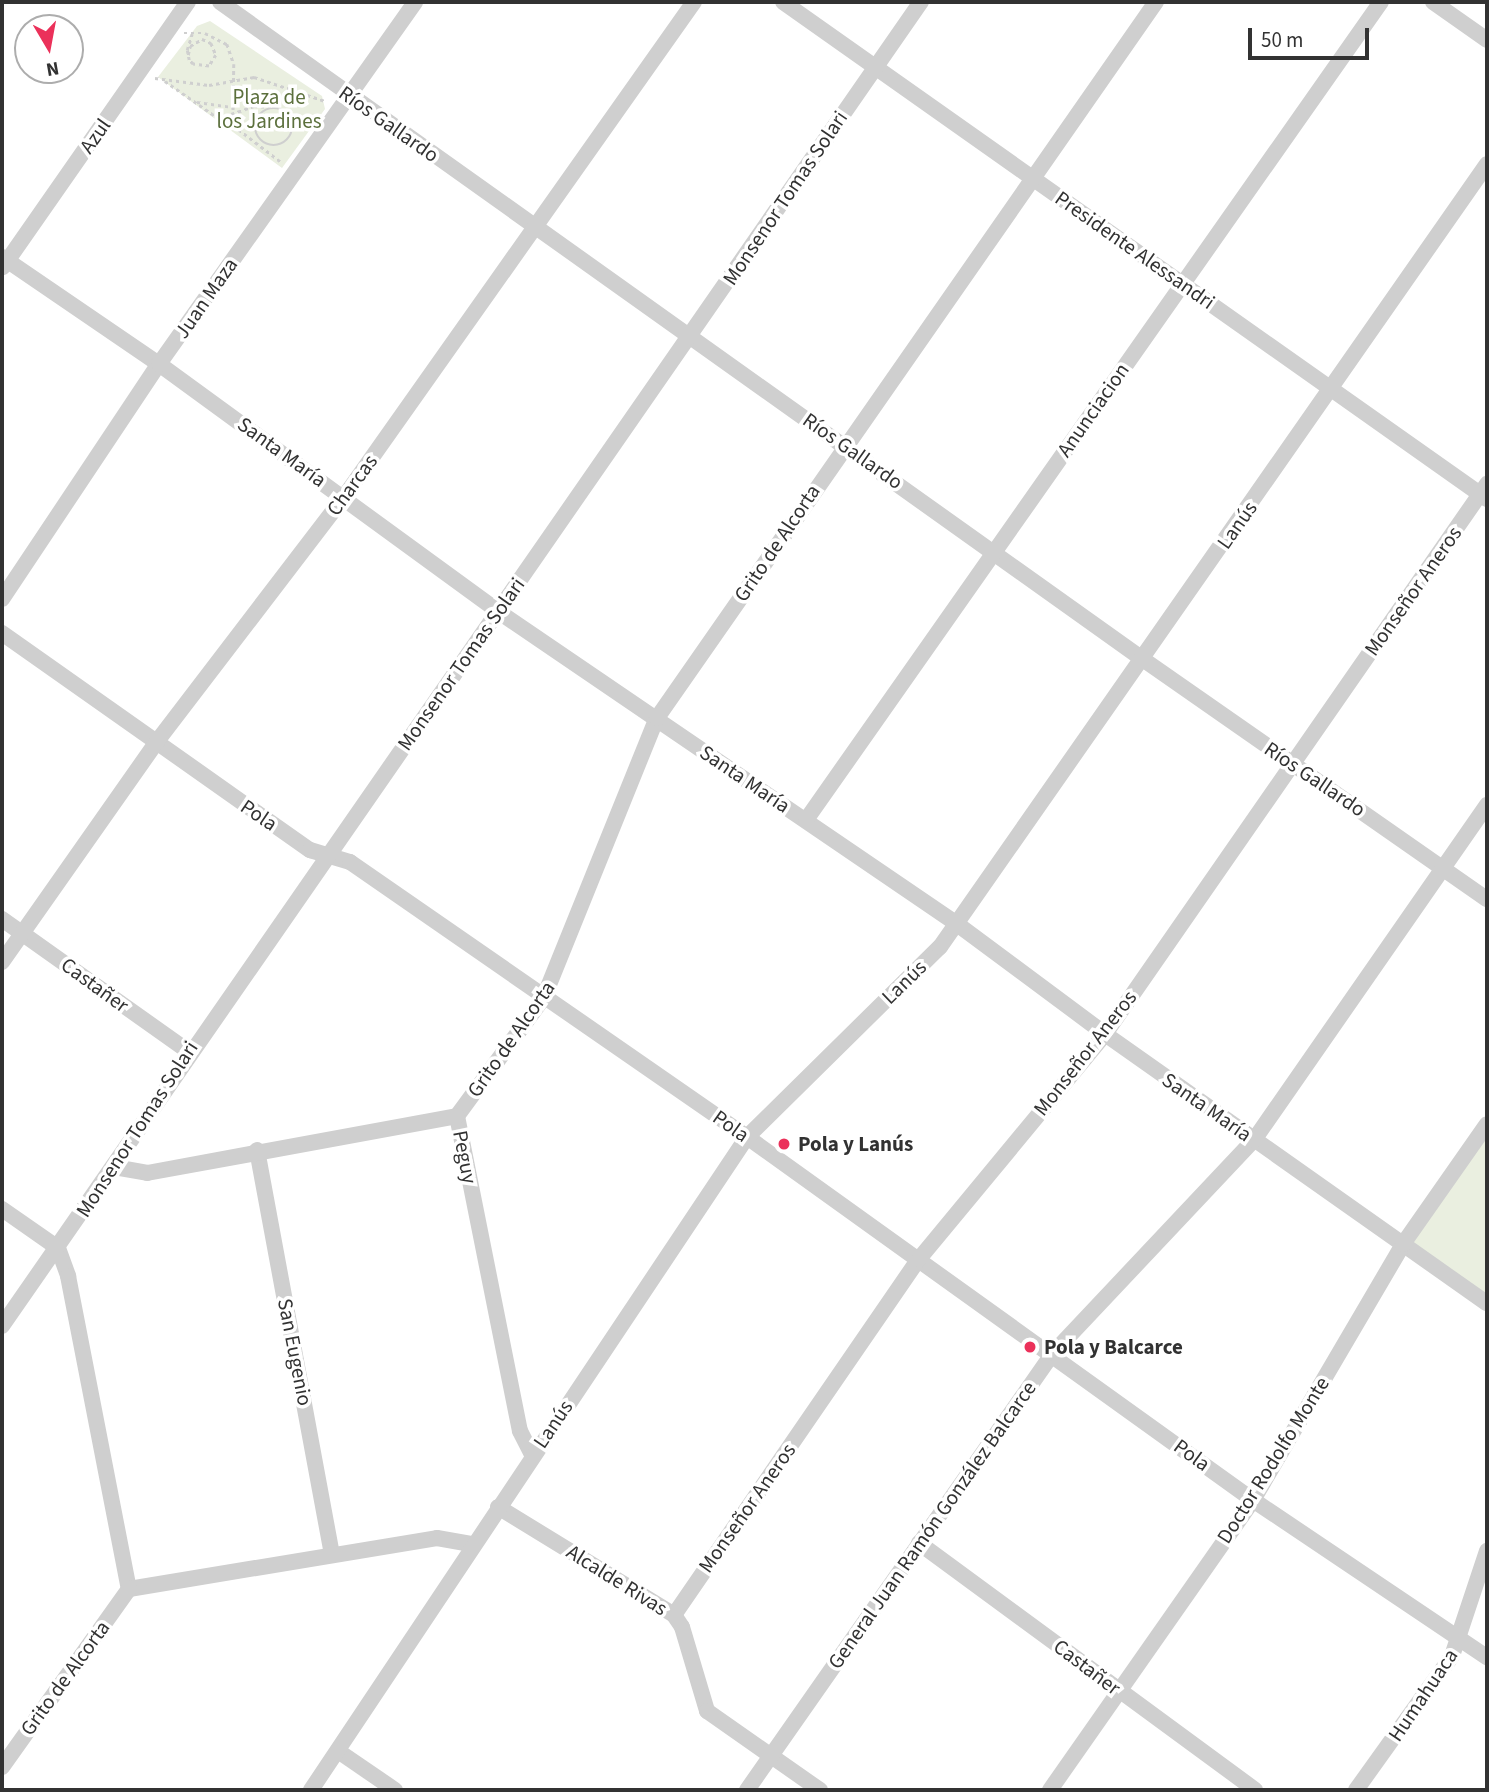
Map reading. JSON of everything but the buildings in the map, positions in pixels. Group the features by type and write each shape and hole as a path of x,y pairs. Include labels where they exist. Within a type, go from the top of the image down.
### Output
{"street":[{"name":"Azul","path":"4,262 188,2"},
{"name":"Ríos Gallardo","path":"220,2 345,102 534,227 689,338 845,444 1144,660 1487,899"},
{"name":"Juan Maza","path":"2,599 159,364 415,2"},
{"name":"Charcas","path":"2,961 155,744 344,497 694,2"},
{"name":"Presidente Alessandri","path":"783,2 1485,493"},
{"name":"Monsenor Tomas Solari","path":"2,1326 114,1167 188,1051 499,612 920,2"},
{"name":"Grito de Alcorta","path":"457,1116 544,997 657,718 845,444 1156,2"},
{"name":"Anunciacion","path":"806,820 1381,2"},
{"path":"1433,2 1487,40"},
{"name":"Lanús","path":"311,1790 472,1544 747,1137 940,947 1144,660 1487,164"},
{"name":"Santa María","path":"4,262 159,364 499,612 957,924 1105,1034 1487,1303"},
{"name":"Monseñor Aneros","path":"674,1615 919,1259 1105,1034 1292,763 1485,493"},
{"name":"Pola","path":"2,633 155,744 310,850 350,862 1053,1353 1252,1500 1461,1637 1487,1657"},
{"name":"General Juan Ramón González Balcarce","path":"747,1790 1053,1353 1254,1140 1487,805"},
{"name":"Castañer","path":"2,919 188,1051"},
{"name":"Peguy","path":"114,1167 147,1172 457,1116 520,1431 532,1455"},
{"name":"Doctor Rodolfo Monte","path":"1050,1790 1252,1500 1403,1244 1487,1124"},
{"name":"San Eugenio","path":"257,1150 332,1553"},
{"path":"2,1209 58,1248 68,1276 129,1589 332,1553 437,1538 472,1544"},
{"name":"Alcalde Rivas","path":"498,1507 674,1615 682,1627 706,1711 820,1790"},
{"name":"Castañer","path":"919,1543 1255,1790"},
{"name":"Humahuaca","path":"1356,1790 1452,1656 1461,1637 1487,1551"},
{"name":"Grito de Alcorta","path":"2,1767 129,1589"},
{"path":"338,1751 395,1790"}],"path":[{"path":"167,32 205,33 227,44 234,79 232,114 236,131"},
{"path":"188,55 190,46 202,39 216,51 213,63 205,67 192,64 188,55 192,33"},
{"path":"138,75 209,85 234,79 274,81 345,102"},
{"path":"162,79 295,173"},
{"path":"192,100 232,107"},
{"path":"232,114 254,106 274,108 286,111 293,122 292,134 278,146 265,144 255,128 258,116 274,108"}],"green space":[{"name":"Plaza de los Jardines","path":"210,21 322,96 325,109 282,168 158,77 197,26"},
{"path":"1487,1124 1487,1303 1403,1244"}],"place":[{"name":"Pola y Lanús","path":"784,1144"},
{"name":"Pola y Balcarce","path":"1030,1347"}]}
